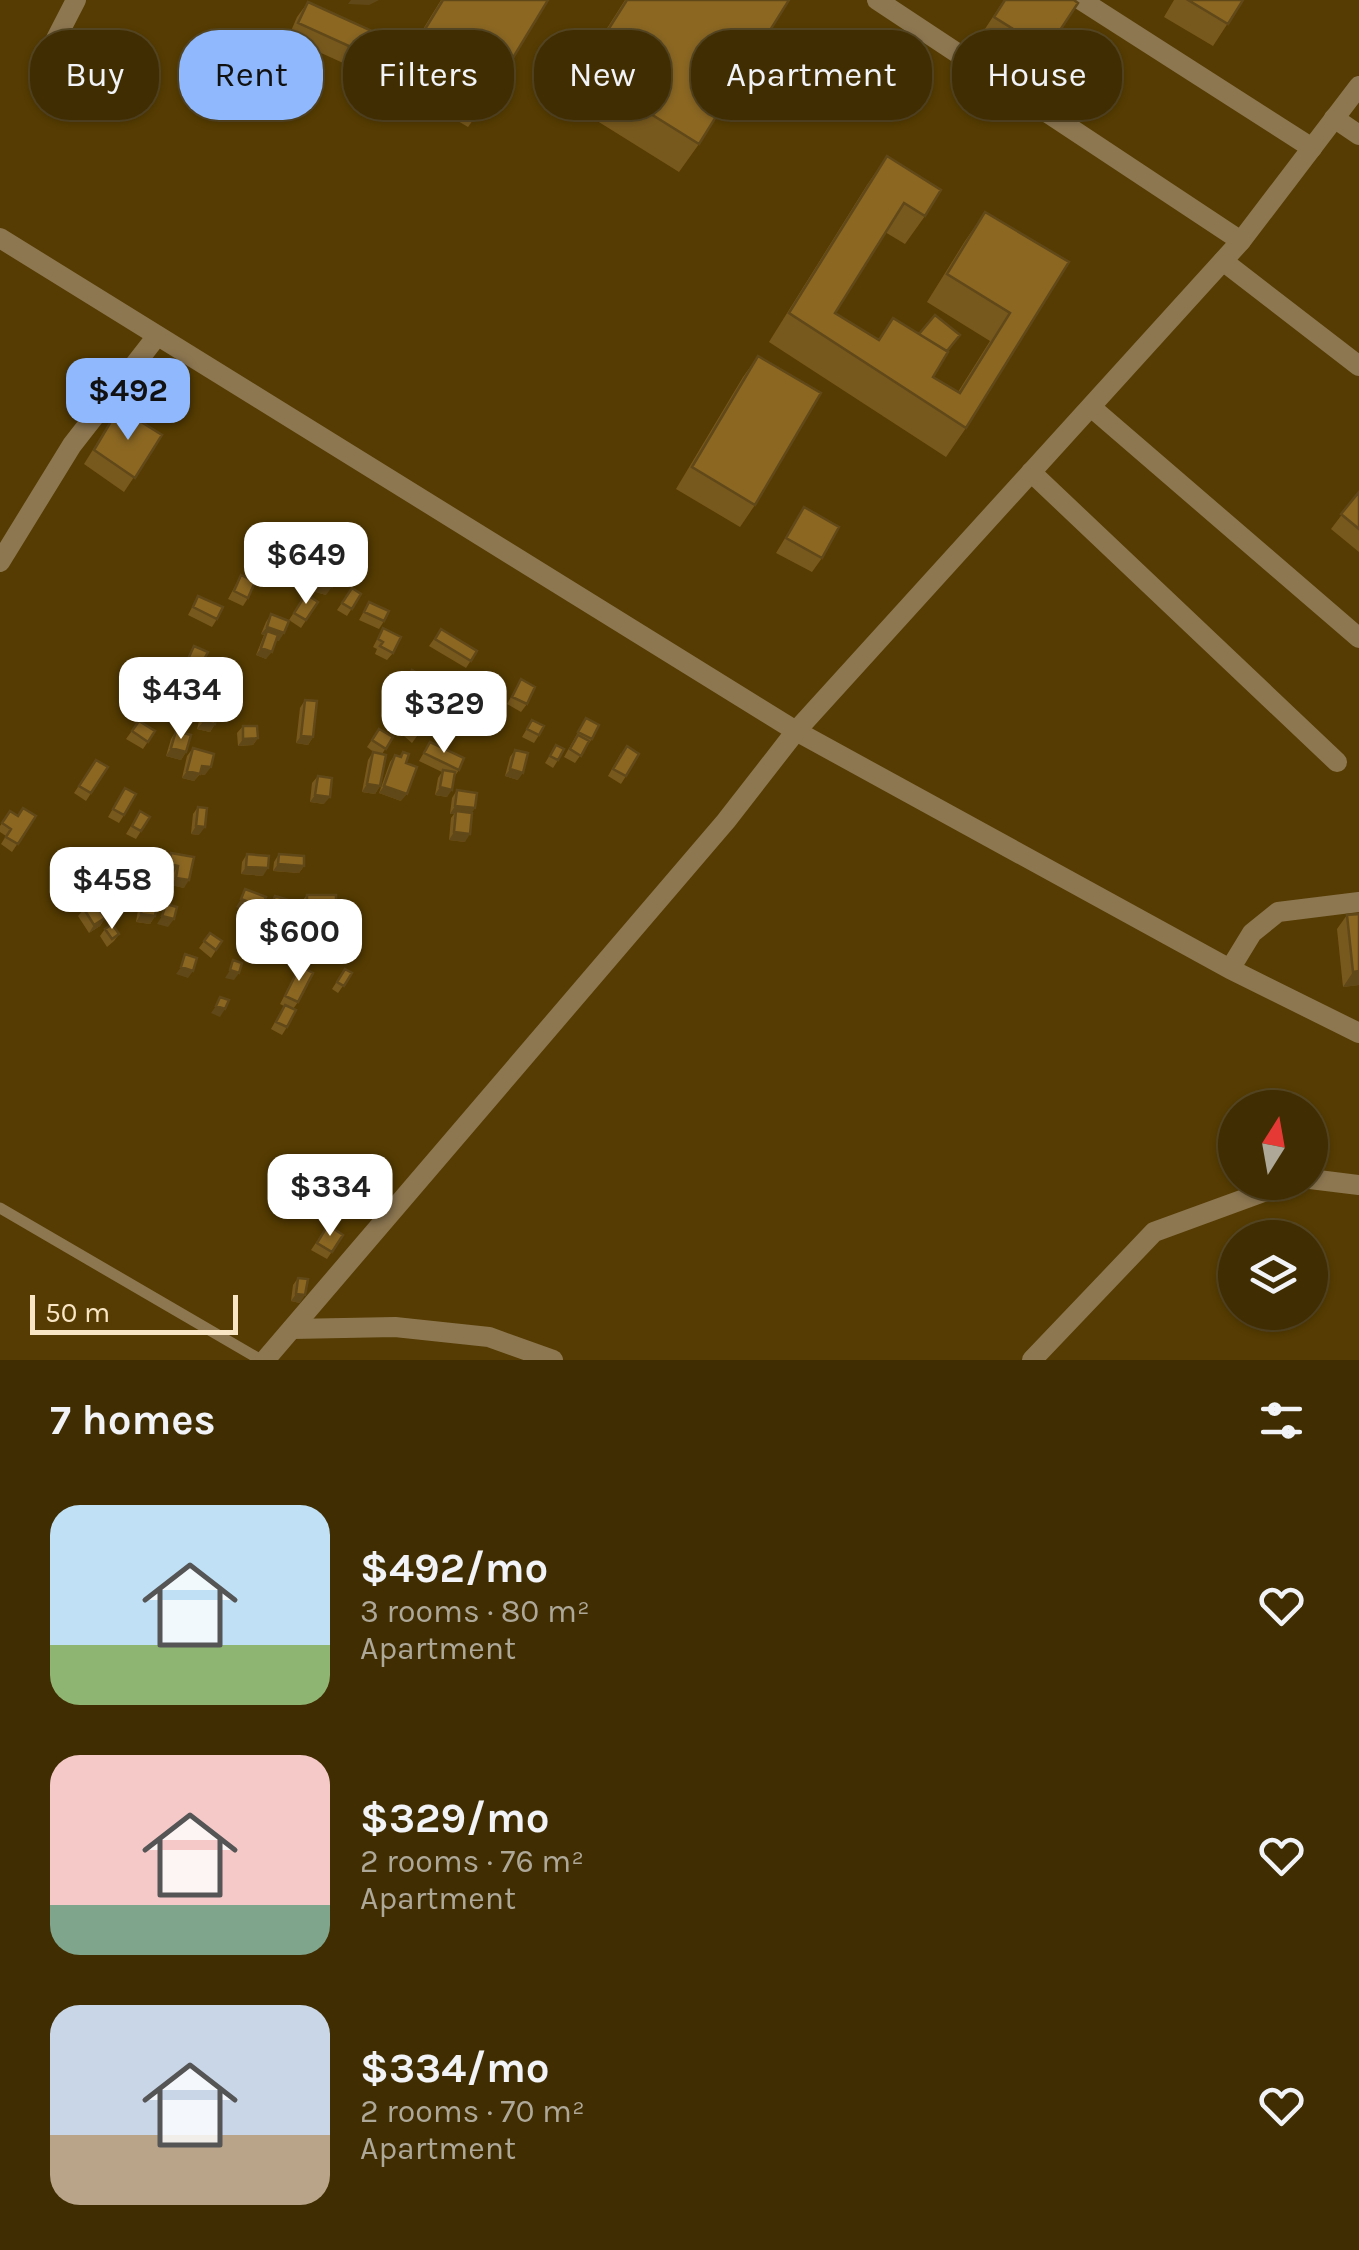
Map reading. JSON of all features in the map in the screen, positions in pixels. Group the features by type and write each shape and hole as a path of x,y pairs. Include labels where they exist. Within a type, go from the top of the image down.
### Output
{"street":[{"path":"61,30 76,0"},
{"path":"877,0 1241,241"},
{"path":"1081,0 1312,148"},
{"path":"263,1360 726,821 796,731 1224,261 1359,86"},
{"path":"1334,118 1359,134"},
{"path":"0,238 796,731 1230,969 1359,1033"},
{"path":"1224,261 1359,366"},
{"path":"0,562 72,445 157,336"},
{"path":"1091,407 1359,638"},
{"path":"1032,472 1336,762"},
{"path":"1230,969 1252,933 1278,912 1359,902"},
{"path":"1328,1181 1359,1185"},
{"path":"1032,1360 1154,1232 1242,1200"},
{"path":"292,1328 395,1327 489,1336 553,1360"}],"lane":[{"path":"0,1208 263,1360"}],"building":[{"path":"443,0 548,0 514,56 514,30 425,30"},
{"path":"627,0 789,0 770,30 691,30 691,120 714,120 699,144 661,120 671,120 671,30 608,30"},
{"path":"1005,0 1078,3 1060,30 1015,30 994,17"},
{"path":"1188,0 1243,0 1228,24"},
{"path":"308,2 370,30 343,30 343,43 323,34 323,30 298,23"},
{"path":"887,156 941,190 925,216 904,203 835,313 879,340 893,318 948,352 933,377 960,393 1010,313 947,274 985,212 1069,262 966,428 789,313"},
{"path":"935,315 960,335 947,351 919,334"},
{"path":"758,356 821,393 755,505 692,467"},
{"path":"119,408 162,435 135,478 94,450"},
{"path":"1359,492 1359,529 1341,514"},
{"path":"804,507 839,527 822,558 786,538"},
{"path":"322,568 336,572 332,587 317,583"},
{"path":"241,575 255,582 248,598 234,591"},
{"path":"352,588 361,594 352,609 342,603"},
{"path":"306,594 318,602 306,620 294,613"},
{"path":"198,596 223,607 217,619 193,607"},
{"path":"369,602 389,611 384,621 364,612"},
{"path":"271,614 289,621 284,633 267,627"},
{"path":"383,628 401,637 393,653 380,646 383,642 378,639"},
{"path":"441,629 477,651 471,661 435,639"},
{"path":"267,631 278,635 272,652 261,648"},
{"path":"194,646 208,652 202,663 189,657"},
{"path":"412,670 423,676 417,686 407,680"},
{"path":"445,678 457,685 447,703 435,696"},
{"path":"521,679 535,687 527,704 512,697"},
{"path":"305,700 317,701 313,737 301,736"},
{"path":"207,702 219,705 215,724 203,722"},
{"path":"425,708 433,714 418,735 409,729"},
{"path":"586,718 599,725 592,739 578,732"},
{"path":"532,720 544,726 539,735 527,729"},
{"path":"139,721 155,731 148,742 132,731"},
{"path":"243,726 257,726 258,738 243,739"},
{"path":"379,729 393,737 386,749 372,740"},
{"path":"176,731 191,735 186,752 171,748"},
{"path":"578,735 589,741 581,756 570,749"},
{"path":"430,742 464,758 459,770 424,753"},
{"path":"556,745 564,749 558,760 550,756"},
{"path":"627,746 639,754 626,776 613,769"},
{"path":"193,748 214,754 211,767 202,766 200,774 187,771"},
{"path":"515,750 528,753 523,773 510,769"},
{"path":"373,752 386,755 380,786 367,784"},
{"path":"403,752 409,754 406,763 417,767 407,794 384,786 395,755 401,757"},
{"path":"96,760 108,767 91,793 79,786"},
{"path":"443,770 455,772 452,790 440,787"},
{"path":"318,776 332,778 330,797 315,795"},
{"path":"125,788 136,794 124,815 113,809"},
{"path":"457,790 477,793 475,808 455,806"},
{"path":"198,807 207,808 205,827 196,826"},
{"path":"23,808 36,816 18,844 6,837 11,829 2,823 10,811 18,816"},
{"path":"140,811 150,817 141,831 132,826"},
{"path":"456,811 472,813 470,834 454,832"},
{"path":"171,853 194,857 189,880 176,878 178,866 169,864"},
{"path":"247,854 269,856 268,868 246,867"},
{"path":"279,854 304,856 304,866 278,864"},
{"path":"245,889 266,897 262,907 241,899"},
{"path":"307,895 336,895 336,906 307,906"},
{"path":"275,896 289,900 284,914 270,909"},
{"path":"94,902 105,918 94,925 84,909"},
{"path":"143,903 157,905 155,916 141,914"},
{"path":"166,904 177,907 174,919 162,916"},
{"path":"1359,914 1359,971 1353,972 1347,915"},
{"path":"112,924 119,934 112,939 105,929"},
{"path":"210,933 222,941 216,950 204,941"},
{"path":"185,954 197,958 193,971 181,967"},
{"path":"233,960 242,963 239,973 230,970"},
{"path":"300,966 313,973 298,1002 285,996"},
{"path":"345,969 352,973 344,986 337,982"},
{"path":"220,997 229,1000 225,1009 216,1006"},
{"path":"285,1005 296,1010 287,1027 276,1022"},
{"path":"328,1225 343,1235 332,1252 317,1243"},
{"path":"298,1278 308,1279 305,1295 296,1294"}]}
